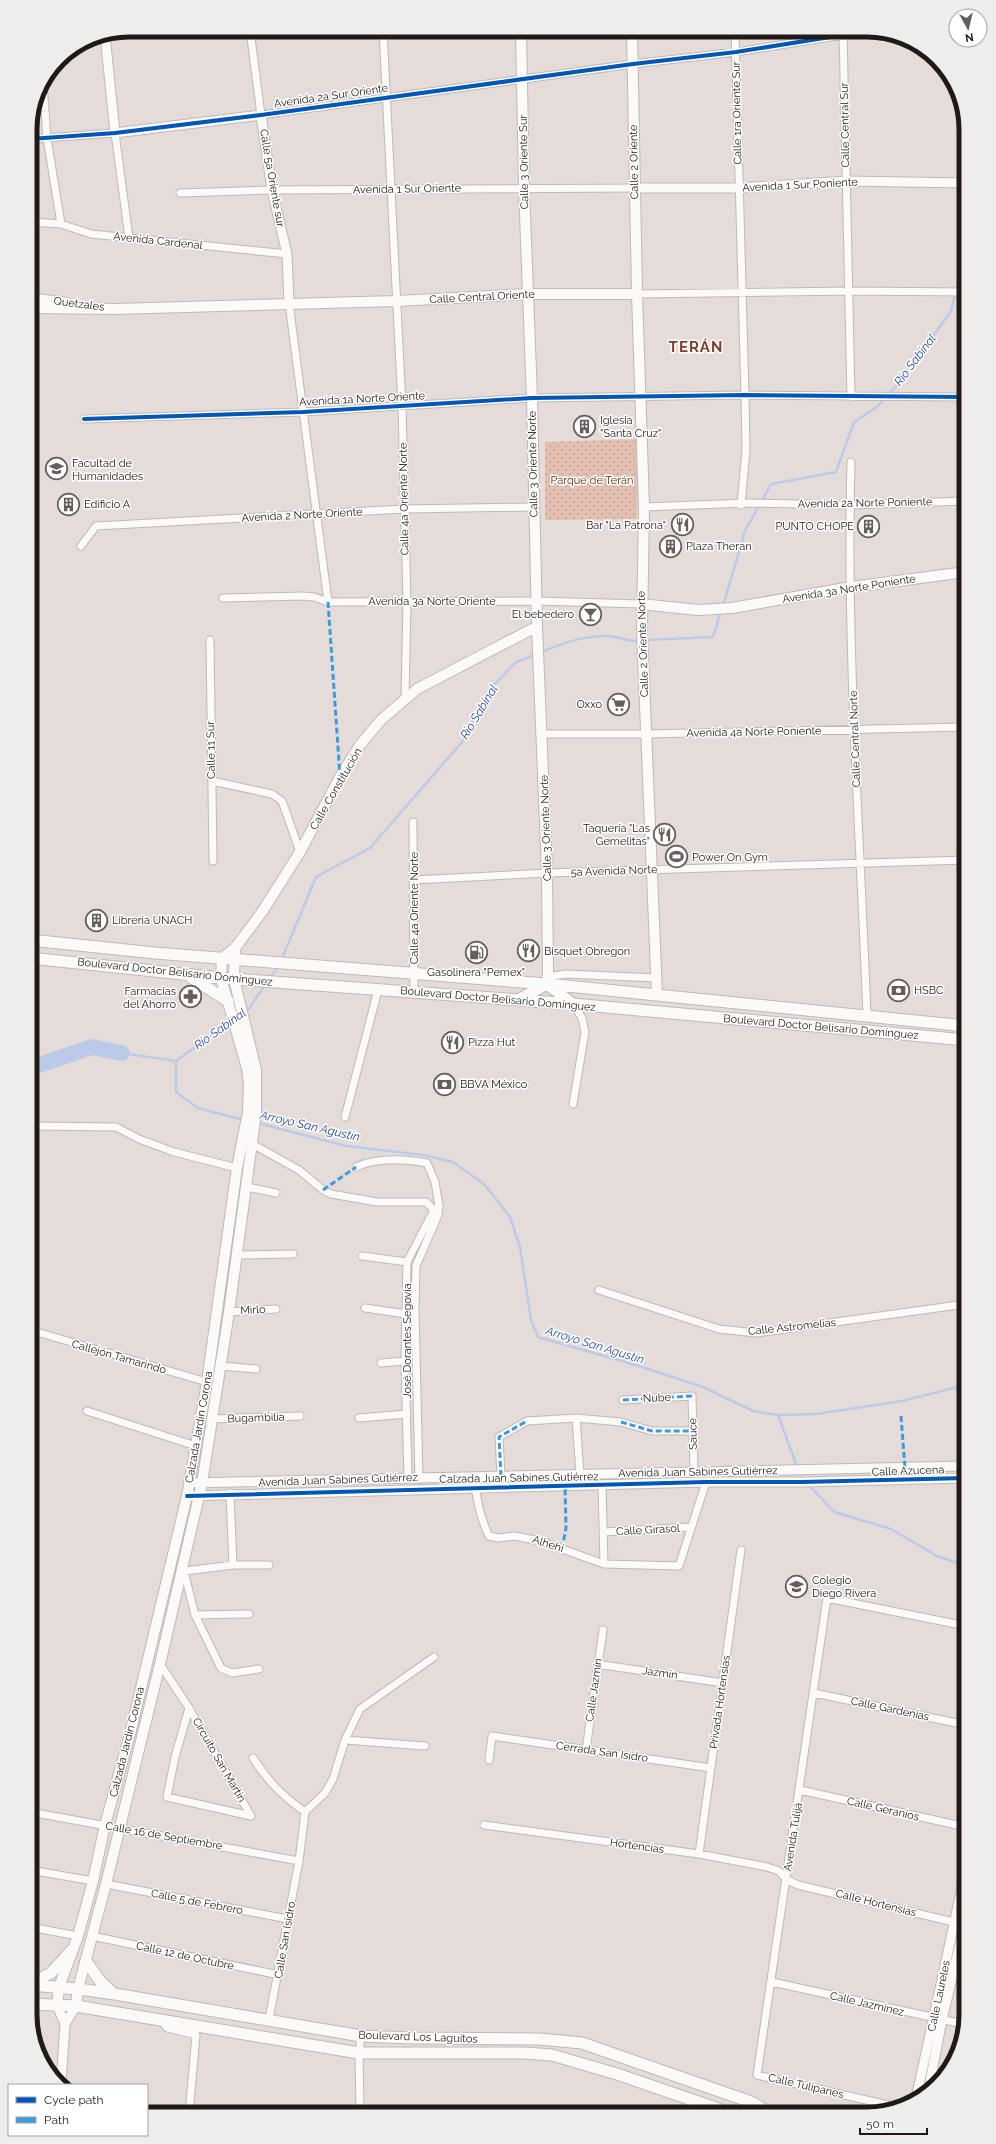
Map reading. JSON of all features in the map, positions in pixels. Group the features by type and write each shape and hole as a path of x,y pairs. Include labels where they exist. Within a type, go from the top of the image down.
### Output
{"main road":[{"name":"Calle 3 Oriente Sur","path":"521,37 524,188 528,294"},
{"name":"Calle 2 Oriente","path":"632,37 637,294"},
{"name":"Calle Central Oriente","path":"115,309 396,301 528,294 637,294"},
{"name":"Calle 3 Oriente Norte","path":"528,294 532,398 536,600 535,632 540,673 547,873 548,971 546,984"},
{"name":"Calle 2 Oriente Norte","path":"637,294 642,398 644,507 641,604 642,653 650,870 657,995"},
{"name":"Quetzales","path":"37,299 115,309"},
{"name":"Quetzales","path":"37,308 115,309"},
{"name":"Avenida 3a Norte Poniente","path":"641,604 698,610 732,608 851,587 959,573"},
{"name":"Calle Constitución","path":"235,953 300,852 360,745 381,720 417,689 535,632"},
{"name":"Boulevard Doctor Belisario Domínguez","path":"37,941 155,953 222,958 235,953 247,960 546,984 959,1025"},
{"name":"Calzada Jardín Corona","path":"57,2005 59,1987 78,1936 93,1881 105,1825 131,1730 187,1496 207,1382 237,1168 249,1130 256,1070 234,979 235,953"},
{"name":"Calzada Jardín Corona","path":"222,958 221,978 247,1068 250,1084 252,1113"},
{"name":"Boulevard Doctor Belisario Domínguez","path":"37,959 221,978 378,990 404,990 414,994 573,1004 959,1039"},
{"path":"186,974 229,1004"},
{"path":"518,1000 546,984 573,1004"},
{"name":"Calzada Jardín Corona","path":"76,2006 78,1989 106,1884 184,1568 202,1483 230,1312 248,1187 252,1144 249,1130"},
{"path":"131,1730 143,1733"},
{"path":"37,1981 51,1973 72,1950"},
{"path":"86,1961 100,1981 115,1994"},
{"name":"Boulevard Los Laguitos","path":"37,1985 115,1994 269,2019 361,2036 539,2039 582,2043 751,2102 760,2107"},
{"name":"Boulevard Los Laguitos","path":"37,2004 76,2006 359,2052 524,2053 552,2055 618,2074 712,2107"}],"street":[{"name":"Calle 5a Oriente sur","path":"251,37 272,190 287,254 289,303"},
{"name":"Calle 4a Oriente Norte","path":"384,37 388,98 396,301 402,406 406,602 405,698"},
{"name":"Calle 1ra Oriente Sur","path":"735,37 745,395 746,450 744,504"},
{"name":"Avenida 2a Sur Oriente","path":"37,139 115,133 261,115 523,78 736,52 816,37"},
{"name":"Calle Central Sur","path":"843,37 850,291"},
{"path":"106,40 115,133 129,238"},
{"path":"44,95 47,138 61,224"},
{"name":"Avenida 1 Sur Poniente","path":"635,188 739,188 847,181 959,183"},
{"name":"Avenida 1 Sur Oriente","path":"180,193 272,190 635,188"},
{"name":"Avenida Cardenal","path":"37,222 61,224 91,234 287,254"},
{"path":"850,291 851,397"},
{"name":"Calle Central Oriente","path":"637,294 850,291 959,292"},
{"path":"289,303 328,602"},
{"name":"Avenida 1a Norte Oriente","path":"84,419 303,412 532,398 642,398 745,395 959,397"},
{"name":"Calle Central Norte","path":"851,462 850,505 854,730 867,1016"},
{"name":"Avenida 2a Norte Poniente","path":"744,504 850,505 959,501"},
{"path":"644,507 744,504"},
{"name":"Avenida 2 Norte Oriente","path":"81,546 96,526 404,509 533,507"},
{"name":"Avenida 3a Norte Oriente","path":"223,598 303,596 314,597 328,602 536,600 641,604"},
{"name":"Calle 11 Sur","path":"210,640 213,860"},
{"name":"Avenida 4a Norte Poniente","path":"543,734 646,734 959,727"},
{"path":"212,781 272,794 282,801 300,852"},
{"name":"Calle 4a Oriente Norte","path":"413,822 414,994"},
{"name":"5a Avenida Norte","path":"414,880 547,873 959,860"},
{"path":"546,984 554,976 566,974 656,978"},
{"path":"346,1117 378,990"},
{"path":"573,1004 582,1018 585,1032 573,1104"},
{"path":"37,1126 116,1127 139,1139 174,1152 237,1168"},
{"path":"252,1144 299,1170 323,1190 331,1194 377,1202 426,1202 437,1210"},
{"path":"356,1167 366,1162 406,1159 427,1163 435,1182 437,1210"},
{"path":"248,1187 276,1194"},
{"name":"José Dorantes Segovia","path":"408,1478 406,1385 407,1262 437,1210"},
{"name":"José Dorantes Segovia","path":"419,1478 415,1288 416,1266 437,1210"},
{"path":"238,1255 293,1254"},
{"path":"362,1256 407,1262"},
{"path":"406,1288 415,1288"},
{"name":"Calle Astromelias","path":"599,1290 719,1329 756,1333 959,1305"},
{"path":"365,1308 406,1314"},
{"name":"Mirlo","path":"230,1312 276,1309"},
{"name":"Callejón Tamarindo","path":"37,1332 207,1382"},
{"path":"381,1363 406,1361"},
{"path":"221,1366 256,1369"},
{"path":"406,1385 417,1385"},
{"name":"Nube","path":"623,1400 692,1396"},
{"name":"Sauce","path":"692,1396 694,1472"},
{"path":"87,1411 196,1446"},
{"path":"359,1418 407,1414"},
{"name":"Bugambilia","path":"212,1419 300,1416"},
{"path":"576,1418 580,1474"},
{"path":"501,1476 499,1437 526,1421 576,1418 621,1422 652,1431 692,1431"},
{"name":"Avenida Juan Sabines Gutiérrez","path":"189,1483 793,1470 860,1467 905,1468 959,1466"},
{"path":"860,1467 861,1481"},
{"path":"742,1471 743,1482"},
{"path":"565,1475 565,1486"},
{"path":"474,1477 475,1488"},
{"name":"Calle Azucena","path":"851,1482 959,1478"},
{"path":"370,1480 371,1491"},
{"path":"691,1527 706,1482"},
{"name":"Calzada Juan Sabines Gutiérrez","path":"187,1496 706,1482 851,1482"},
{"path":"602,1486 604,1564"},
{"name":"Alhehi","path":"475,1488 483,1524 489,1536 498,1538 514,1536 540,1540 604,1564 679,1566 691,1527"},
{"path":"230,1494 233,1565"},
{"name":"Calle Girasol","path":"604,1532 691,1527"},
{"name":"Privada Hortensias","path":"698,1854 741,1550"},
{"path":"258,1669 232,1673 221,1668 195,1615 184,1568 233,1565 269,1565"},
{"name":"Avenida Tulijá","path":"757,2075 772,1982 827,1598 959,1625"},
{"path":"195,1615 249,1614"},
{"name":"Calle Jazmín","path":"586,1750 603,1630"},
{"path":"253,1758 279,1792 305,1812 325,1793 332,1779 345,1740 360,1709 434,1657"},
{"path":"160,1664 189,1708"},
{"name":"Jazmín","path":"597,1664 723,1682"},
{"name":"Calle Gardenias","path":"814,1693 959,1724"},
{"name":"Circuito San Martin","path":"189,1708 212,1749 251,1816 167,1797 175,1757 189,1708"},
{"name":"Cerrada San Isidro","path":"489,1760 492,1736 711,1768"},
{"path":"345,1740 425,1746"},
{"name":"Calle Geranios","path":"800,1790 959,1825"},
{"name":"Calle San Isidro","path":"269,2019 279,1975 299,1860 305,1812"},
{"name":"Calle 16 de Septiembre","path":"37,1813 299,1860"},
{"name":"Hortencias","path":"484,1825 698,1854 767,1867 779,1871 786,1879"},
{"path":"37,1871 93,1881"},
{"name":"Calle Hortensias","path":"786,1879 798,1885 959,1922"},
{"name":"Calle 5 de Febrero","path":"106,1884 288,1919"},
{"name":"Calle Laureles","path":"918,2091 938,2019 959,1900"},
{"path":"37,1929 78,1936"},
{"name":"Calle 12 de Octubre","path":"92,1936 279,1975"},
{"path":"929,2082 938,2019 959,1947"},
{"name":"Calle Jazminez","path":"772,1982 958,2023"},
{"path":"57,2005 65,2024 61,2077"},
{"path":"65,2024 76,2006"},
{"path":"161,2020 166,2028 192,2033 196,2036 190,2107"},
{"path":"360,2107 359,2052 361,2036"},
{"name":"Calle Tulipanes","path":"757,2075 886,2105"}],"green space":[{"name":"Parque de Terán","path":"638,439 637,519 545,520 545,442"}],"waterway":[{"name":"Río Sabinal","path":"723,606 745,531 771,484 836,472 854,422 878,406 906,375 951,311 959,277"},
{"name":"Río Sabinal","path":"646,640 713,637 721,611"},
{"name":"Río Sabinal","path":"541,652 565,643 598,636 641,641"},
{"name":"Río Sabinal","path":"281,961 316,877 370,848 462,742 490,689 515,663 536,654"},
{"name":"Río Sabinal","path":"269,979 278,967"},
{"name":"Río Sabinal","path":"244,1012 249,1009 265,985"},
{"name":"Río Sabinal","path":"122,1053 176,1061 230,1022"},
{"name":"Río Sabinal","path":"37,1066 92,1047 122,1053"},
{"name":"Arroyo San Agustín","path":"176,1061 176,1092 198,1108 244,1120"},
{"name":"Arroyo San Agustín","path":"258,1123 346,1146 423,1155 453,1162 484,1184 510,1217 520,1247 531,1320 538,1337 639,1366 703,1387 753,1411 778,1415 816,1414 902,1401 959,1387"},
{"path":"778,1415 797,1467"},
{"path":"808,1484 834,1512 891,1529 937,1556 959,1564"}],"marked path":[{"path":"328,602 340,777"},
{"path":"323,1190 356,1167"},
{"path":"623,1400 692,1396"},
{"path":"901,1416 905,1468"},
{"path":"501,1476 499,1437 527,1421"},
{"path":"621,1422 652,1431 692,1431"},
{"path":"562,1549 566,1528 565,1486"}],"cycle path":[{"path":"37,139 115,133 261,115 633,64 736,52 830,37"},
{"path":"84,419 303,412 532,398 745,395 959,397"},
{"path":"187,1496 706,1482 802,1482 959,1478"}],"place":[{"name":"Iglesia \"Santa Cruz\"","path":"585,426"},
{"name":"Facultad de Humanidades","path":"56,469"},
{"name":"Edificio A","path":"69,504"},
{"name":"Bar \"La Patrona\"","path":"682,525"},
{"name":"PUNTO CHOPE","path":"869,526"},
{"name":"Plaza Theran","path":"671,546"},
{"name":"El bebedero","path":"590,614"},
{"name":"Oxxo","path":"618,704"},
{"name":"Taquería \"Las Gemelitas\"","path":"665,834"},
{"name":"Power On Gym","path":"676,857"},
{"name":"Libreria UNACH","path":"96,920"},
{"name":"Bisquet Obregon","path":"529,951"},
{"name":"Gasolinera \"Pemex\"","path":"476,952"},
{"name":"HSBC","path":"899,990"},
{"name":"Farmacias del Ahorro","path":"191,997"},
{"name":"Pizza Hut","path":"452,1042"},
{"name":"BBVA México","path":"444,1084"},
{"name":"Colegio Diego Rivera","path":"796,1586"}],"district":[{"name":"TERÁN","path":"696,347"}]}
